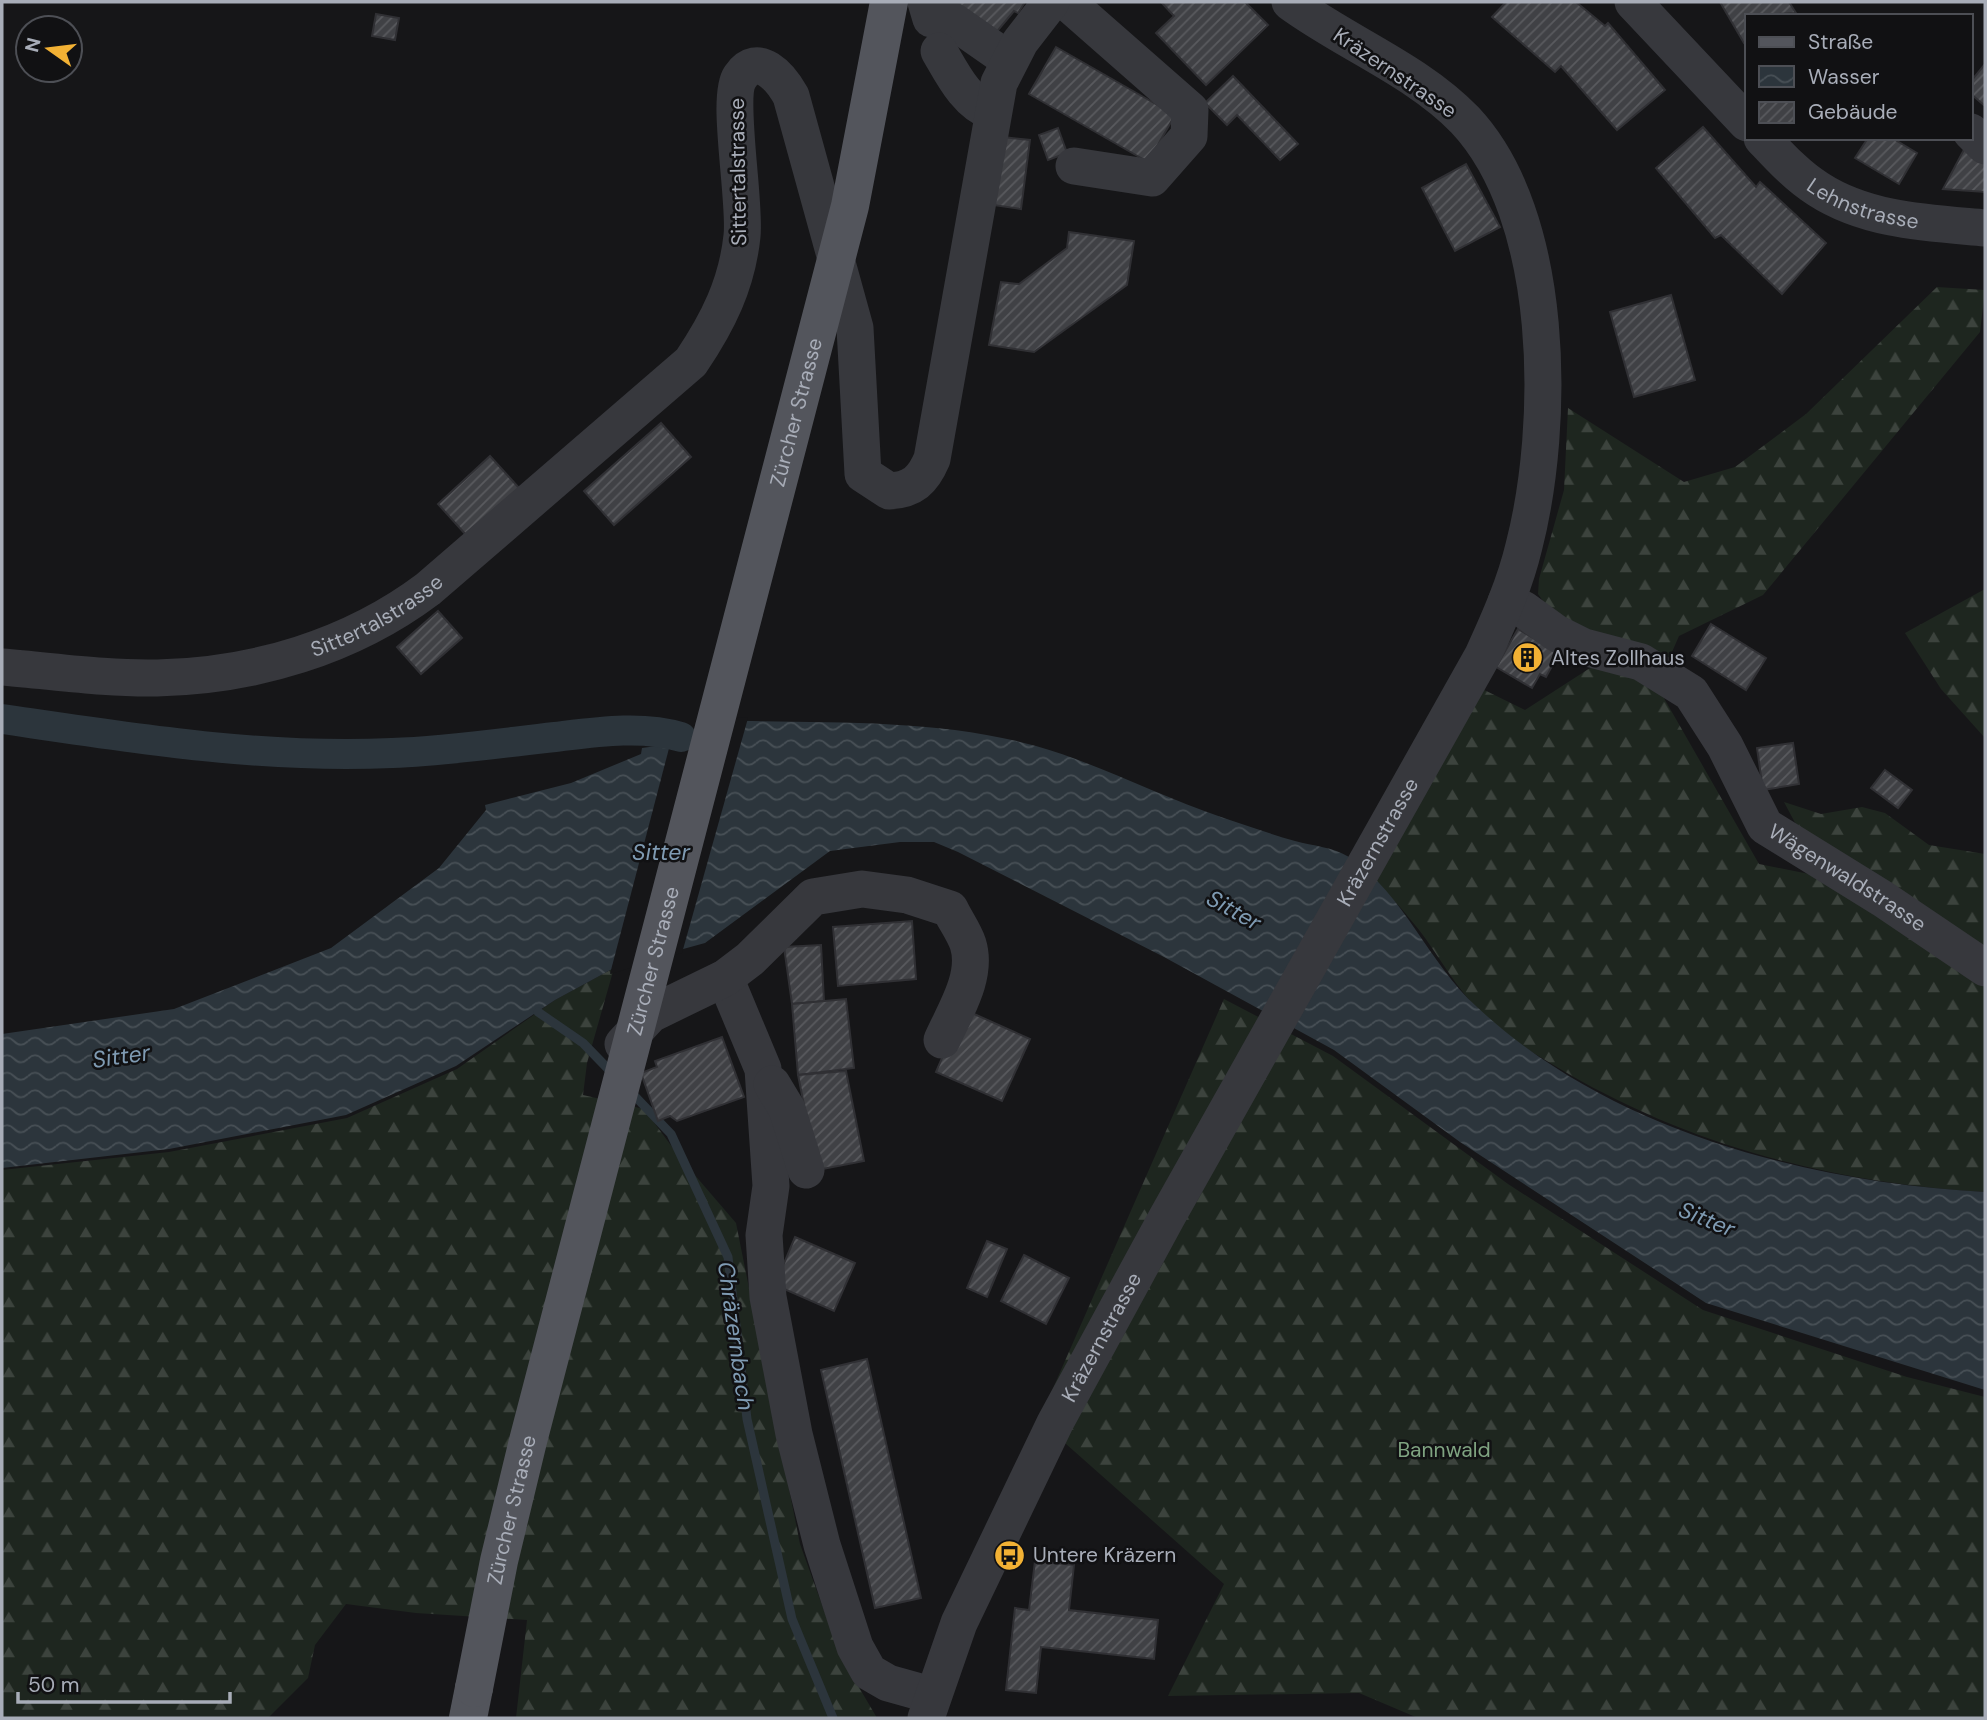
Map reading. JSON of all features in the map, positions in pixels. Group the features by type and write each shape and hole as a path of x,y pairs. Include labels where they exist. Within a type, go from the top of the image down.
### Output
{"main road":[{"name":"Zürcher Strasse","path":"471,1703 528,1441 850,206 889,2"}],"street":[{"path":"926,2 930,19 953,22 1009,60"},
{"name":"Sittertalstrasse","path":"2,667 158,678 240,669 335,643 394,614 428,589 691,362 715,326 733,286 743,234 734,96 739,78 749,68 763,66 773,71 791,96 855,328 863,474 890,491 914,486 925,475 932,459 992,112 1009,60 1051,2"},
{"path":"1067,2 1190,110 1189,136 1152,178 1074,166"},
{"name":"Kräzernstrasse","path":"928,1707 958,1623 1055,1423 1167,1217 1483,655 1506,602 1533,506 1540,458 1543,399 1541,338 1533,276 1513,194 1486,144 1442,99 1328,29 1290,2"},
{"path":"1633,2 1745,121"},
{"path":"939,51 956,80 979,107 992,112"},
{"name":"Lehnstrasse","path":"1764,140 1817,189 1841,202 1896,219 1985,228"},
{"name":"Wägenwaldstrasse","path":"1506,602 1523,609 1556,634 1584,647 1640,662 1691,693 1725,746 1765,826 1985,968"},
{"path":"616,1051 651,1014 725,978 750,959 813,897 862,889 907,895 950,909 968,943 971,965 965,988 942,1040"},
{"path":"725,978 763,1069 787,1109 806,1170"},
{"path":"763,1069 771,1186 764,1236 768,1297 794,1434 822,1545 855,1647 869,1672 928,1707"}],"green space":[{"path":"1937,287 1985,290 1980,332 1763,595 1679,636 1657,686 1759,864 1824,877 1784,802 1821,814 1862,807 1885,813 1929,845 1985,854 1985,1192 1876,1180 1768,1157 1665,1122 1615,1099 1529,1050 1483,1014 1464,994 1405,912 1363,869 1468,682 1525,710 1621,648 1548,608 1538,594 1539,579 1564,490 1568,408 1684,482 1735,467 1806,414"},
{"path":"1985,589 1985,738 1941,689 1905,633"},
{"path":"614,968 587,1063 583,1095 644,1109 681,1159 736,1223 800,1544 840,1655 877,1718 516,1718 527,1620 416,1613 346,1604 315,1645 308,1678 268,1718 2,1718 2,1170 169,1152 347,1118 457,1069 555,1000"},
{"name":"Bannwald","path":"1224,999 1333,1056 1508,1184 1703,1310 1907,1377 1985,1397 1985,1718 1418,1718 1359,1693 1168,1696 1224,1584 1039,1420"}],"water":[{"name":"Sitter","path":"713,720 916,726 997,737 1059,753 1221,817 1330,849 1349,857 1386,890 1444,970 1477,1007 1530,1050 1587,1087 1649,1117 1714,1142 1781,1162 1849,1176 1985,1192 1985,1390 1706,1303 1460,1142 1334,1050 1164,957 934,842 900,842 830,851 705,943 614,968 555,1000 456,1066 346,1115 169,1149 2,1168 2,1034 174,1009 331,948 439,868 486,810 485,805 571,783 641,754 642,748 664,745"}],"pier":[{"path":"712,716 748,718 682,953 610,974 672,737"}],"building":[{"path":"937,2 1025,2 1018,13 1014,11 994,35"},
{"path":"1161,2 1245,2 1268,25 1206,85 1156,33 1174,16"},
{"path":"1506,2 1576,2 1605,26 1608,23 1665,90 1617,130 1561,66 1555,72 1492,17"},
{"path":"1720,2 1789,2 1796,13 1745,14 1744,43"},
{"path":"376,14 399,18 395,40 372,36"},
{"path":"1056,47 1175,115 1148,162 1029,94"},
{"path":"1985,64 1985,106 1973,96 1973,79"},
{"path":"1233,76 1298,144 1280,160 1237,115 1227,125 1205,103"},
{"path":"1703,127 1756,187 1760,182 1826,243 1782,294 1721,235 1715,238 1656,168"},
{"path":"1058,128 1067,153 1048,160 1039,135"},
{"path":"1003,137 1030,140 1021,209 993,205"},
{"path":"1867,140 1895,140 1917,153 1899,184 1855,158"},
{"path":"1967,144 1985,163 1985,192 1943,189"},
{"path":"1466,164 1500,227 1455,251 1422,188"},
{"path":"1069,232 1134,241 1127,285 1034,352 989,345 1001,282 1019,284 1067,248"},
{"path":"1671,295 1695,380 1634,397 1610,312"},
{"path":"661,423 691,457 614,525 584,491"},
{"path":"490,456 519,488 467,536 438,504"},
{"path":"438,611 462,638 421,674 397,647"},
{"path":"1711,624 1766,658 1746,690 1692,656"},
{"name":"Altes Zollhaus","path":"1518,629 1555,651 1553,656 1556,659 1546,677 1540,674 1532,688 1496,667"},
{"path":"1793,743 1799,784 1763,790 1757,748"},
{"path":"1885,770 1912,790 1898,808 1871,788"},
{"path":"912,921 916,979 838,986 833,927"},
{"path":"821,945 824,1001 792,1004 784,947"},
{"path":"846,999 854,1068 798,1075 792,1004"},
{"path":"963,1009 1030,1039 1002,1101 936,1072"},
{"path":"722,1037 744,1097 677,1121 670,1116 658,1121 641,1073 657,1067 655,1061"},
{"path":"846,1071 864,1161 817,1170 798,1075"},
{"path":"795,1237 855,1263 834,1311 775,1285"},
{"path":"987,1241 1007,1249 987,1297 967,1288"},
{"path":"1024,1255 1069,1278 1046,1324 1001,1301"},
{"path":"867,1359 921,1598 875,1608 821,1370"},
{"path":"1035,1561 1074,1565 1069,1610 1158,1620 1154,1659 1041,1647 1036,1693 1006,1690 1015,1608 1029,1610"}],"waterway":[{"path":"2,719 196,745 294,753 412,752 619,731 651,731 681,737"},
{"name":"Chräzernbach","path":"538,1012 583,1043 614,1075"},
{"name":"Chräzernbach","path":"629,1090 671,1134 728,1257 747,1419 792,1619 833,1718"}],"place":[{"name":"Altes Zollhaus","path":"1528,658"},
{"name":"Untere Kräzern","path":"1010,1555"}]}
